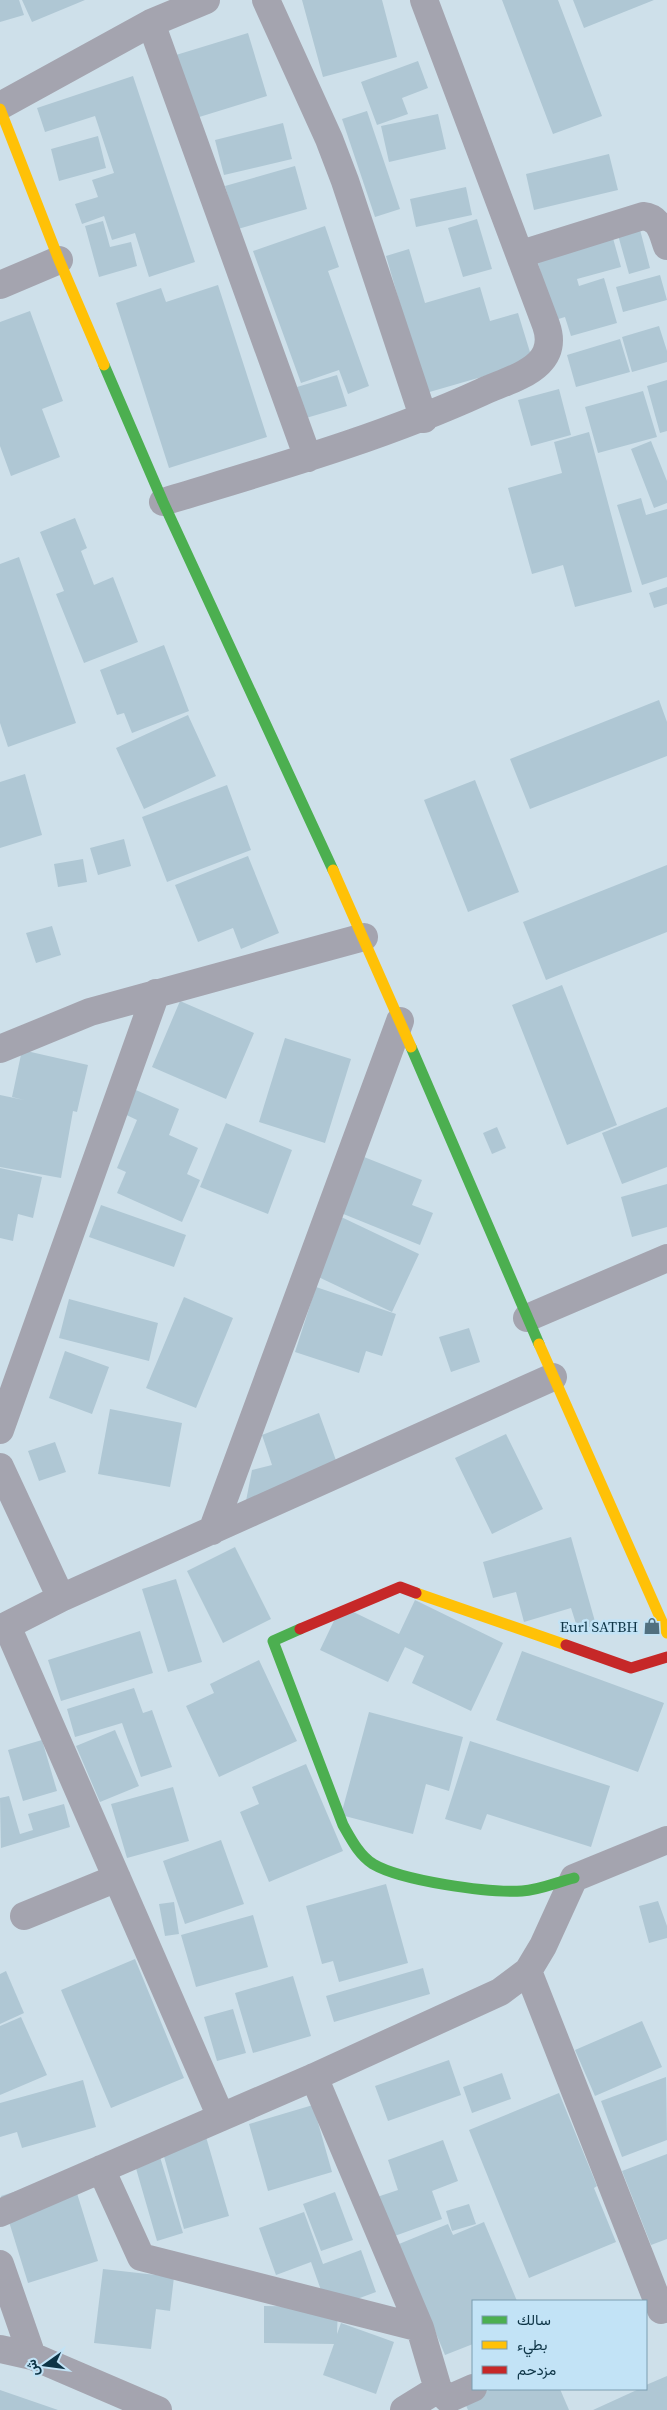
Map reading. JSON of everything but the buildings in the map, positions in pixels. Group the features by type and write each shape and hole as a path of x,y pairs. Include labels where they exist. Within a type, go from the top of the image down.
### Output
{"street":[{"path":"206,0 151,23 0,108 59,260 164,502 364,937 527,1318 667,1633"},
{"path":"266,0 346,181 424,419"},
{"path":"164,502 308,458 424,419 529,370 545,356 549,346 550,335 522,254 424,0"},
{"path":"151,23 308,458"},
{"path":"522,254 643,216 655,220 659,224 667,246"},
{"path":"0,285 59,260"},
{"path":"0,1049 90,1012 364,937"},
{"path":"0,1430 156,993"},
{"path":"212,1531 400,1021"},
{"path":"527,1318 667,1258"},
{"path":"220,2117 116,1878 3,1628 61,1598 553,1377"},
{"path":"0,1467 61,1598"},
{"path":"667,1657 631,1668 400,1587 273,1641 343,1825 357,1850 373,1865 448,1883 523,1891 574,1878 667,1840"},
{"path":"24,1916 116,1878"},
{"path":"0,2213 314,2076 500,1992 528,1971 543,1946 574,1878"},
{"path":"528,1971 658,2312"},
{"path":"314,2076 420,2328 446,2399"},
{"path":"101,2169 141,2257 420,2328"},
{"path":"0,2264 32,2356"},
{"path":"0,2349 32,2356 158,2410"},
{"path":"404,2410 446,2399 472,2388"}],"traffic: fast":[{"path":"104,365 163,502 333,870"},
{"path":"411,1047 539,1344"},
{"path":"300,1629 273,1641 343,1825 356,1846 368,1860 386,1870 404,1876 446,1885 488,1890 522,1891 542,1888 574,1878"}],"traffic: slow":[{"path":"0,109 59,260 104,365"},
{"path":"333,870 411,1047"},
{"path":"539,1344 667,1633"},
{"path":"416,1593 566,1645"}],"traffic: jam":[{"path":"300,1629 400,1587 416,1593"},
{"path":"566,1645 631,1668 667,1657"}],"place":[{"name":"Eurl SATBH","path":"652,1626"}]}
